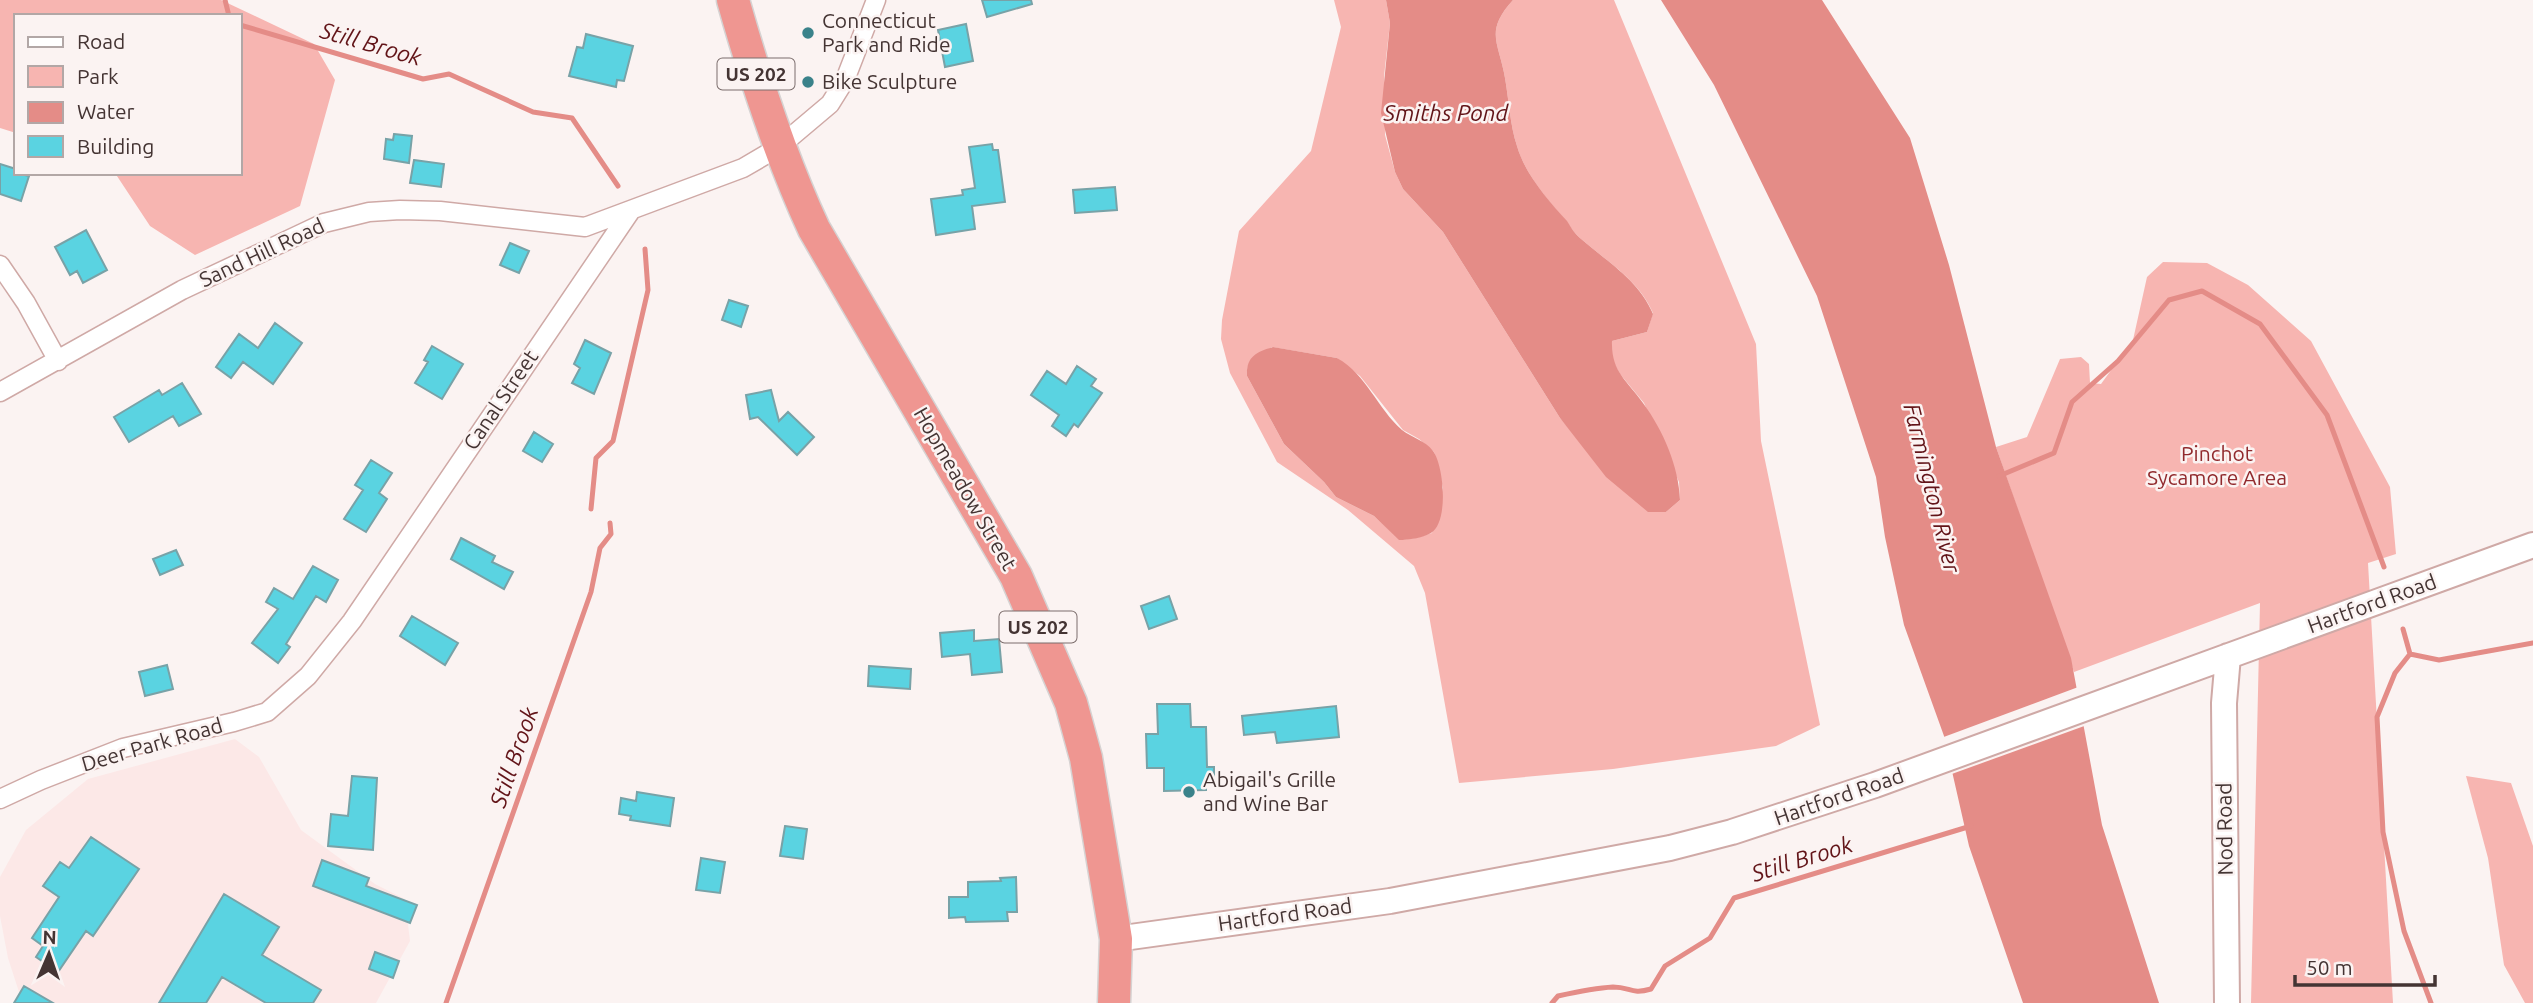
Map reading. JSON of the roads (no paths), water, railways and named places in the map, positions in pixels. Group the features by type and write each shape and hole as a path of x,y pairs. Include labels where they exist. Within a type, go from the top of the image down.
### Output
{"highway":[{"name":"Hopmeadow Street","path":"733,0 779,147 814,229 1016,576 1066,691 1086,758 1116,939 1114,1003"}],"main road":[{"name":"Hartford Road","path":"1116,939 1390,901 1670,848 1775,819 2533,545"},
{"name":"Nod Road","path":"2227,1003 2224,703 2228,656"}],"street":[{"path":"630,212 743,168 779,147 830,104 845,80 876,0"},
{"name":"Sand Hill Road","path":"0,392 183,290 324,223 369,212 400,210 440,211 585,227 630,212"},
{"name":"Canal Street","path":"267,712 309,676 352,621 630,212"},
{"path":"0,265 26,303 58,361"},
{"name":"Deer Park Road","path":"0,799 123,748 267,712"}],"water":[{"name":"Smiths Pond","path":"1386,0 1513,0 1499,21 1496,38 1513,130 1521,156 1538,186 1576,234 1631,281 1653,314 1647,332 1612,341 1612,352 1617,368 1643,403 1669,449 1677,475 1680,500 1666,512 1648,512 1606,477 1560,418 1443,232 1403,189 1395,172 1381,113 1390,23"},
{"name":"Farmington River","path":"1661,0 1822,0 1910,138 1949,265 1996,447 2071,658 2102,825 2159,1003 2023,1003 1969,846 1944,736 1904,625 1885,537 1876,477 1817,296 1714,85"},
{"path":"1273,347 1337,358 1356,373 1402,430 1433,451 1440,469 1443,494 1440,518 1431,533 1399,540 1374,516 1336,497 1284,444 1247,376 1248,364 1253,356"}],"waterway":[{"name":"Still Brook","path":"225,0 228,14"},
{"name":"Still Brook","path":"242,26 423,79 449,74 533,112 572,118 618,186"},
{"name":"Still Brook","path":"591,509 596,458 613,441 648,290 645,249"},
{"path":"1999,476 2054,453 2072,402 2118,361 2169,300 2202,291 2260,324 2327,415 2384,567"},
{"name":"Still Brook","path":"446,1003 591,592 600,548 611,534 610,523"},
{"path":"2403,629 2410,654 2439,660 2533,643"},
{"path":"2410,654 2395,673 2377,717 2383,832 2404,931 2431,1003"},
{"name":"Still Brook","path":"1552,1003 1558,996 1592,989 1651,989 1665,966 1710,938 1734,898 1971,826"}],"place":[{"name":"Connecticut Park and Ride","path":"808,33"},
{"name":"Bike Sculpture","path":"808,82"},
{"name":"Abigail's Grille and Wine Bar","path":"1189,792"}],"park label":[{"name":"Pinchot Sycamore Area","path":"2217,466"}]}
